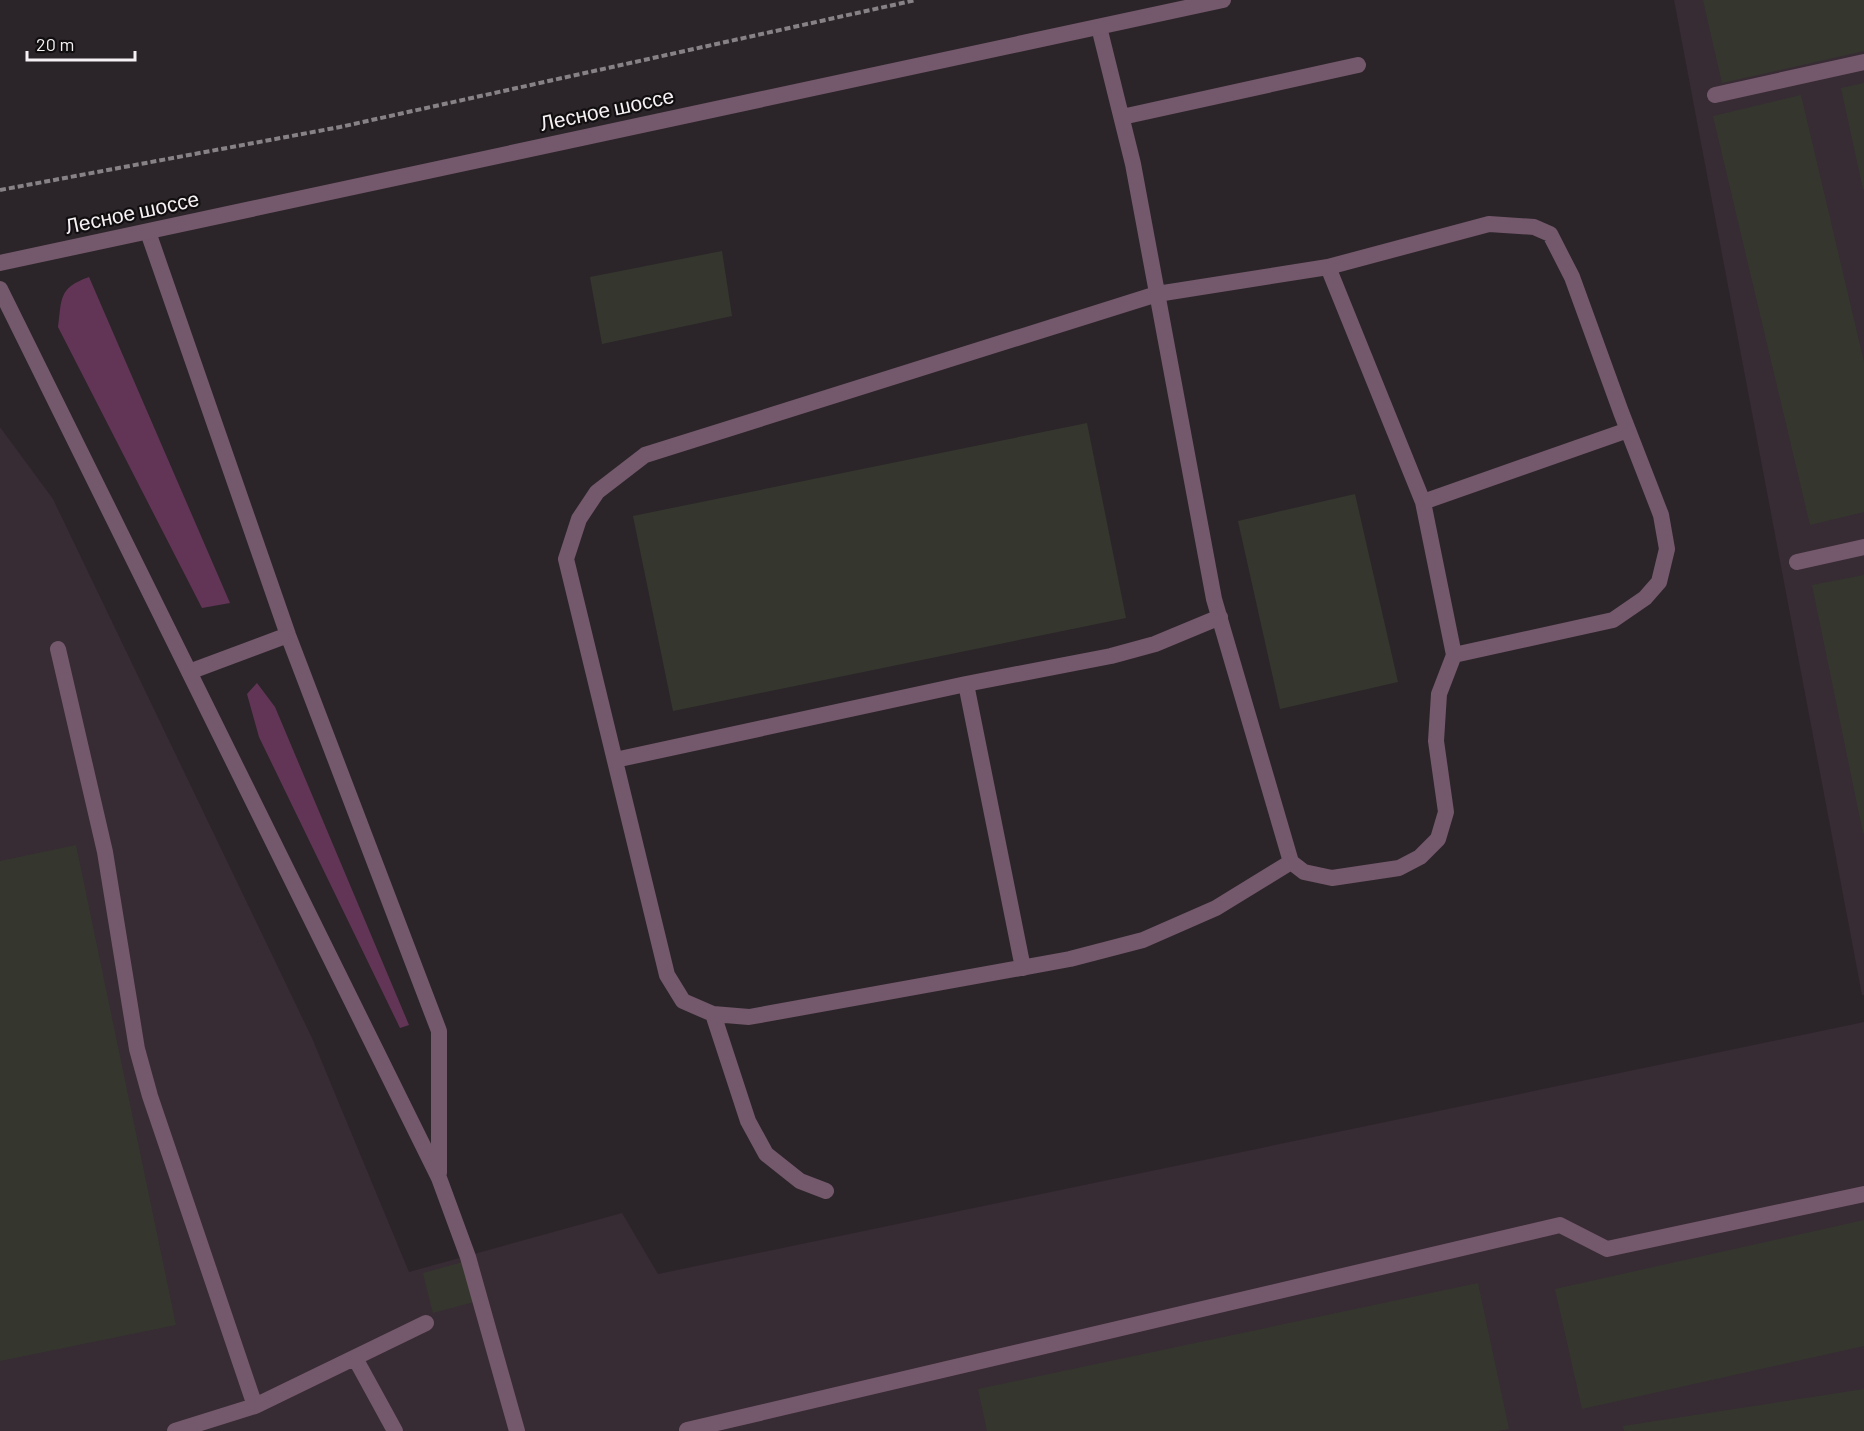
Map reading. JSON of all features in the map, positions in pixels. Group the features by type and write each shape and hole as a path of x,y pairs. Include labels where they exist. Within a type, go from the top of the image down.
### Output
{"street":[{"name":"Лесное шоссе","path":"0,263 1223,0"},
{"path":"1099,27 1133,164 1214,599 1291,862 1304,872 1332,878 1400,868 1420,857 1438,838 1446,812 1437,741 1439,694 1454,655 1424,502 1328,267"},
{"path":"1715,95 1864,62"},
{"path":"1122,117 1358,65"},
{"path":"1291,862 1215,908 1143,940 1070,959 749,1017 713,1014 683,1001 667,975 566,559 579,519 597,492 645,455 1157,294 1328,267 1488,224 1534,227 1550,234 1572,277 1661,515 1667,549 1659,582 1645,597 1613,620 1454,655"},
{"path":"148,232 288,635 439,1031 439,1178"},
{"path":"0,289 439,1178 468,1257 517,1431"},
{"path":"1424,502 1628,430"},
{"path":"1797,562 1864,547"},
{"path":"615,760 966,684 1111,656 1155,644 1220,617"},
{"path":"189,672 288,635"},
{"path":"58,649 105,852 137,1049 154,1107 255,1406"},
{"path":"966,684 1023,968"},
{"path":"713,1014 748,1121 766,1154 800,1181 826,1191"},
{"path":"687,1430 1560,1225 1607,1249 1864,1194"},
{"path":"175,1431 255,1406 426,1323"},
{"path":"355,1358 395,1431"}],"path":[{"path":"0,190 340,127 916,0"}],"shaded area":[{"path":"1674,0 1864,0 1864,995 1862,995"},
{"path":"89,277 230,603 202,608 58,327 63,296 72,286"},
{"path":"0,427 53,499 312,1038 409,1272 622,1213 658,1274 1864,1022 1864,1431 0,1431"},
{"path":"257,683 275,707 409,1025 400,1028 259,737 247,694"}],"building":[{"path":"1703,0 1864,0 1864,51 1722,83"},
{"path":"1864,83 1864,189 1863,189 1841,88"},
{"path":"1801,95 1864,362 1864,512 1810,525 1713,116"},
{"path":"722,251 732,316 602,344 590,277"},
{"path":"1087,423 1126,618 673,711 633,516"},
{"path":"1355,494 1398,682 1280,709 1238,521"},
{"path":"1864,575 1864,833 1863,833 1812,585"},
{"path":"76,845 176,1325 0,1361 0,861"},
{"path":"1864,1220 1864,1346 1582,1409 1555,1289"},
{"path":"463,1262 474,1302 433,1313 423,1273"},
{"path":"1478,1283 1509,1429 1498,1431 987,1431 978,1389"},
{"path":"1864,1389 1864,1431 1624,1431 1623,1426"}]}
